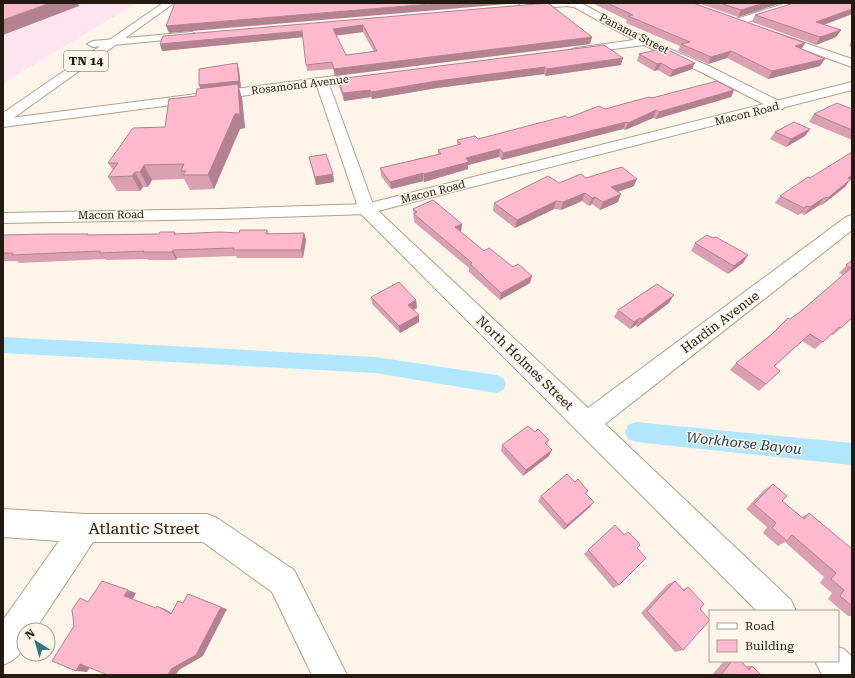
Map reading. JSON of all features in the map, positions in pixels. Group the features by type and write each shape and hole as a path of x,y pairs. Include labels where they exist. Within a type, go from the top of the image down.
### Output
{"street":[{"name":"TN 14","path":"60,65 152,3"},
{"name":"TN 14","path":"3,119 169,3"},
{"path":"511,8 570,3"},
{"name":"Panama Street","path":"570,3 645,42 707,70 778,106"},
{"path":"751,27 733,20 797,3"},
{"path":"765,32 852,63"},
{"path":"93,44 204,34"},
{"path":"566,52 645,42"},
{"name":"Rosamond Avenue","path":"3,123 345,79"},
{"name":"North Holmes Street","path":"322,82 366,209 779,610"},
{"name":"Macon Road","path":"3,218 221,214 366,209 778,106 852,86"},
{"name":"Hardin Avenue","path":"587,423 852,221"},
{"name":"Atlantic Street","path":"3,523 86,528 207,528 283,581 330,675"},
{"path":"3,648 86,528"},
{"path":"833,662 846,675"}],"shaded area":[{"path":"11,3 137,3 3,83 3,6"}],"building":[{"path":"3,3 50,3 3,20"},
{"path":"175,3 442,3 166,26"},
{"path":"548,3 592,37 334,69 332,62 306,65 302,31 160,44 163,36","holes":["363,25 377,51 346,55 333,29"]},
{"path":"607,3 693,3 805,43 795,46 825,59 772,71 731,51 711,57 681,44 690,42 628,16 633,15"},
{"path":"720,3 764,3 741,10"},
{"path":"794,3 852,3 852,9 816,22 841,30 820,37 755,15"},
{"path":"604,45 623,58 547,69 545,67 437,81 371,92 370,90 343,93 338,79"},
{"path":"664,48 695,63 673,70 661,63 657,64 639,54"},
{"path":"237,63 239,81 199,85 199,69"},
{"path":"717,81 734,90 659,112 656,110 628,123 626,122 503,153 500,149 466,158 469,162 390,182 380,168 441,154 438,150 461,144 457,140 475,136 478,139 566,116 568,118 599,106 605,109"},
{"path":"238,84 240,114 235,114 208,175 183,175 186,171 181,171 184,164 144,165 140,172 135,172 132,176 108,177 118,163 108,163 133,128 165,127 169,99 196,96 197,89"},
{"path":"837,103 852,109 852,130 814,114"},
{"path":"794,122 810,129 791,139 775,132"},
{"path":"852,152 852,175 848,178 851,179 829,197 824,198 810,207 806,206 804,208 780,196 808,177 810,178"},
{"path":"326,154 333,174 315,177 309,157"},
{"path":"622,167 637,179 611,187 621,194 603,202 595,197 592,198 585,193 563,202 556,201 517,220 494,203 548,176 559,183 581,174 586,178"},
{"path":"433,200 462,224 455,227 484,251 489,248 513,267 518,264 532,276 501,293 470,264 472,263 414,214 417,212 413,209"},
{"path":"240,230 267,230 266,234 304,233 301,250 233,250 234,248 173,250 172,252 143,252 144,251 100,253 100,251 12,255 13,253 3,253 3,235 159,234 160,232 175,232 174,234 220,232 239,233"},
{"path":"707,235 713,238 716,237 748,255 734,266 695,243"},
{"path":"852,260 852,318 841,328 839,327 823,342 810,334 774,366 780,371 766,384 736,363 770,336 788,318 790,319 800,312 851,268 846,265"},
{"path":"399,282 416,300 408,305 419,315 399,326 371,297"},
{"path":"657,284 674,295 642,319 640,318 634,322 618,310"},
{"path":"528,426 535,432 538,429 549,440 545,443 552,450 526,470 502,445"},
{"path":"567,474 575,482 578,479 588,491 585,493 594,502 567,525 541,496"},
{"path":"773,484 787,496 782,501 804,519 809,513 852,549 852,606 840,596 844,590 831,579 836,573 792,535 787,541 772,528 776,523 754,504"},
{"path":"615,525 624,535 628,532 638,542 640,545 637,548 646,558 619,585 588,550"},
{"path":"102,581 128,590 124,596 156,608 157,606 171,614 178,601 183,603 188,594 221,607 196,655 171,669 168,675 108,675 80,664 76,671 54,662 56,662 56,655 74,626 72,610 80,598 88,602"},
{"path":"675,581 684,591 688,587 704,604 700,609 709,619 709,621 683,650 647,611"},
{"path":"731,662 742,662 749,670 752,666 761,675 721,675"}],"waterway":[{"path":"3,345 375,365 496,384"},
{"name":"Workhorse Bayou","path":"636,432 852,454"}]}
